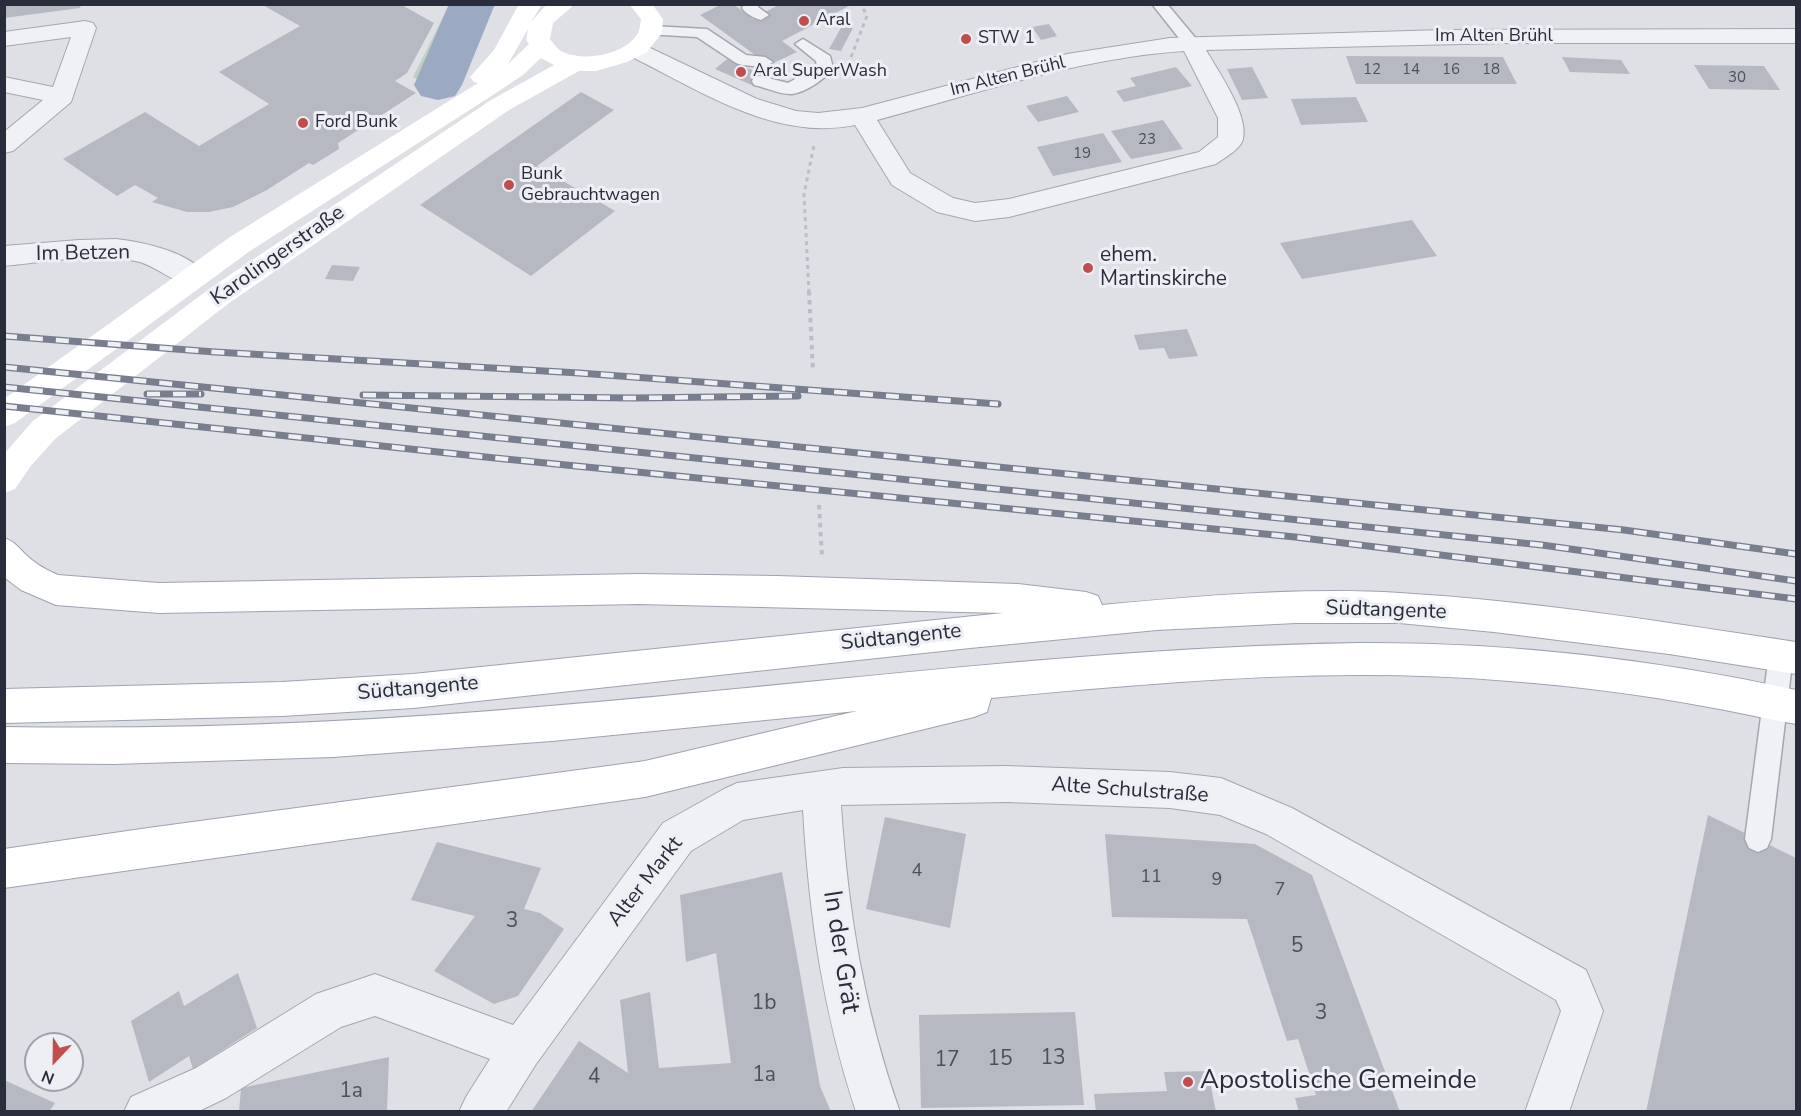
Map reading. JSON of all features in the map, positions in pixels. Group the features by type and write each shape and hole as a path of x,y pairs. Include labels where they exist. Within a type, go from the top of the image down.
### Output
{"main road":[{"path":"473,98 479,79 499,60 514,35 521,16 531,4"},
{"path":"564,4 542,22 538,34 541,46 556,58 576,63 607,62 636,50 645,43 648,20 669,4"},
{"name":"Karolingerstraße","path":"4,415 193,277 250,238 473,98 515,70 541,46"},
{"name":"Karolingerstraße","path":"4,480 19,458 45,430 219,296 500,105 576,63"},
{"path":"4,552 12,563 33,580 56,590 159,598 639,589 742,590 1018,599 1157,615"},
{"name":"Südtangente","path":"4,706 282,699 413,690 783,650 1157,615 1296,608 1399,608 1494,617 1669,638 1789,656"},
{"name":"Südtangente","path":"4,745 70,747 261,743 456,731 1092,672 1301,659 1410,659 1506,665 1661,681 1786,705"},
{"path":"4,869 645,779 1092,672"}],"street":[{"path":"4,39 85,28 62,97 4,145"},
{"name":"Im Alten Brühl","path":"636,50 725,94 774,112 819,121 862,116 933,95 1055,64 1148,47 1417,38 1797,36"},
{"path":"862,116 900,179 946,206 975,212 1009,208 1207,158 1231,140 1230,118 1192,44"},
{"path":"4,84 62,97"},
{"name":"Im Betzen","path":"4,256 122,250 153,255 193,277"},
{"name":"Alte Schulstraße","path":"821,788 1007,784 1170,790 1221,797 1279,821 1571,985 1582,1011 1547,1112"},
{"name":"Alter Markt","path":"481,1112 521,1049 677,837 737,802 821,788"},
{"name":"In der Grät","path":"821,788 824,844 843,990 860,1061 878,1112"},
{"path":"146,1112 211,1083 332,1008 375,994 521,1049"}],"lane":[{"path":"1159,4 1192,44"},
{"path":"648,20 700,32 742,60 765,62"},
{"path":"700,32 698,45 721,64"},
{"path":"760,81 790,89 825,68 824,59 796,43"},
{"path":"1758,839 1786,705 1789,656"}],"path":[{"path":"851,59 867,16 861,4"},
{"path":"813,371 804,194 819,121"},
{"path":"819,505 822,559"}],"green space":[{"path":"449,5 496,5 483,19 461,72 433,89 413,77"}],"building":[{"path":"4,4 81,4 80,8 4,18"},
{"name":"Ford Bunk","path":"261,4 400,4 434,23 407,73 395,81 416,93 338,143 339,149 313,165 309,163 267,190 233,207 209,212 187,212 152,202 158,198 135,185 117,196 63,159 145,112 199,146 269,104 219,72 300,26"},
{"path":"722,4 733,4 753,19 780,4 849,6 782,41 797,52 769,65 700,15"},
{"path":"1049,24 1057,36 1041,40 1032,27"},
{"path":"842,26 853,28 841,51 829,49"},
{"path":"1346,56 1503,57 1517,84 1356,84"},
{"path":"1562,57 1621,60 1630,74 1570,72"},
{"name":"Aral SuperWash","path":"727,59 766,76 754,86 715,69"},
{"path":"1694,65 1764,66 1780,90 1709,89"},
{"path":"1176,67 1192,86 1124,102 1116,91 1136,86 1130,78"},
{"path":"1252,67 1268,98 1242,100 1227,69"},
{"name":"Bunk Gebrauchtwagen","path":"581,92 614,110 537,166 615,211 531,276 420,205"},
{"path":"1067,96 1079,112 1038,122 1026,106"},
{"path":"1356,97 1368,122 1301,125 1291,99"},
{"path":"1163,120 1183,149 1131,159 1111,131"},
{"path":"1103,133 1122,162 1053,176 1037,147"},
{"path":"1412,220 1437,256 1302,279 1280,243"},
{"path":"332,265 360,267 353,281 325,279"},
{"path":"1187,329 1198,356 1169,359 1164,348 1139,350 1134,335"},
{"path":"1708,815 1796,858 1796,1112 1646,1112"},
{"path":"885,817 966,834 950,928 866,909"},
{"path":"1105,834 1255,844 1312,875 1400,1112 1299,1112 1295,1098 1316,1095 1298,1039 1287,1041 1247,919 1112,917"},
{"path":"437,842 541,868 524,909 540,913 564,929 518,996 494,1004 434,971 475,916 411,900"},
{"path":"782,872 820,1086 831,1112 531,1112 579,1041 628,1073 620,1000 650,992 659,1068 731,1063 716,953 686,962 680,895"},
{"path":"238,973 257,1028 193,1069 189,1056 149,1082 131,1021 179,991 184,1006"},
{"path":"1075,1012 1084,1105 921,1108 919,1015"},
{"path":"389,1057 387,1112 239,1112 241,1088"},
{"name":"Apostolische Gemeinde","path":"1208,1071 1216,1112 1096,1112 1094,1094 1167,1091 1164,1072"},
{"path":"4,1080 24,1089 24,1092 31,1092 55,1103 49,1112 4,1112"}],"waterway":[{"path":"438,85 472,4"}],"railway":[{"path":"4,336 215,352 579,373 998,404"},
{"path":"4,367 1624,530 1796,554"},
{"path":"4,387 1542,545 1796,581"},
{"path":"147,394 201,394"},
{"path":"363,395 634,398 798,396"},
{"path":"4,406 495,458 1295,537 1796,599"}],"place":[{"name":"Aral","path":"804,21"},
{"name":"STW 1","path":"966,39"},
{"name":"Aral SuperWash","path":"741,72"},
{"name":"Ford Bunk","path":"303,123"},
{"name":"Bunk Gebrauchtwagen","path":"509,185"},
{"name":"ehem. Martinskirche","path":"1088,268"},
{"name":"Apostolische Gemeinde","path":"1188,1082"}]}
